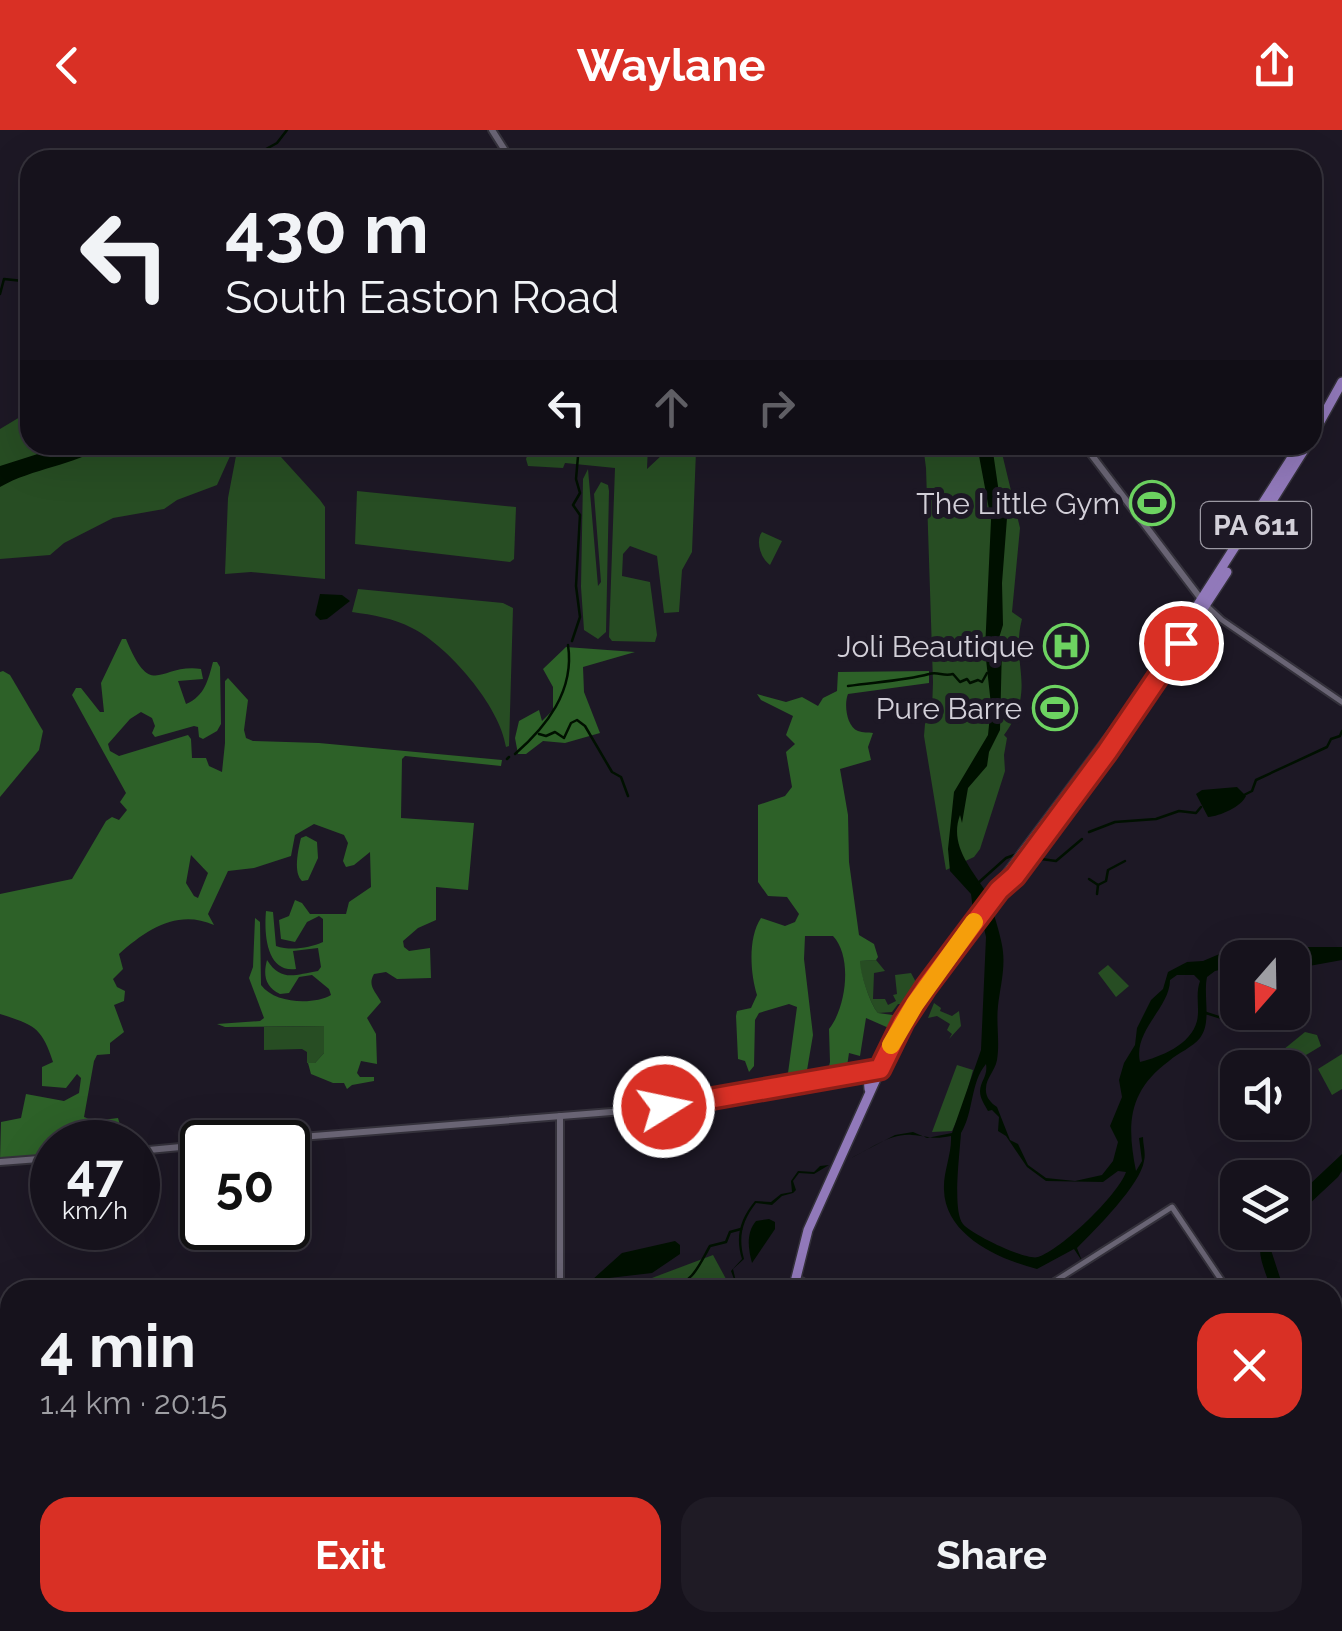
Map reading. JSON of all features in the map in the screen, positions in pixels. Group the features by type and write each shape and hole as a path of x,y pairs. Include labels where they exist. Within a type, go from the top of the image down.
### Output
{"highway":[{"path":"1322,418 1342,382"},
{"path":"1322,415 1325,412"},
{"name":"PA 611","path":"800,1280 821,1200 907,1016 997,892 1015,876 1107,752 1298,455"},
{"path":"858,1073 869,1078 869,1092"}],"main road":[{"path":"1092,455 1204,602"},
{"path":"310,1136 659,1108 880,1069"},
{"path":"560,1116 560,1280"},
{"path":"0,1162 30,1160"}],"street":[{"path":"1204,602 1222,620 1342,702"},
{"path":"1058,1280 1172,1207 1221,1280"}],"green space":[{"path":"20,417 20,455 230,455 217,485 164,509 113,518 64,543 50,555 0,559 0,429"},
{"path":"527,455 648,455 647,469 662,455 696,455 692,552 682,570 679,612 664,613 657,556 630,546 623,554 622,576 650,582 655,642 612,641 609,637 615,468 565,463 563,468 528,466"},
{"path":"924,455 1002,455 1020,528 1012,612 1022,619 1021,690 1014,718 1004,735 1005,771 980,849 974,857 946,870 924,736 932,711 933,682"},
{"path":"236,456 281,457 320,500 325,507 325,579 251,572 225,574 228,498"},
{"path":"588,469 598,586 601,582 594,494 601,482 608,485 609,491 606,632 598,639 584,630 581,587 583,479"},
{"path":"357,491 516,507 514,559 510,562 355,544"},
{"path":"762,532 782,541 770,565 760,550"},
{"path":"358,589 503,603 513,608 509,746 506,747 483,696 441,648 405,625 352,612"},
{"path":"122,639 126,639 135,658 150,675 201,669 203,679 178,681 186,704 202,692 213,662 217,662 221,724 203,739 194,726 155,737 152,718 141,712 108,744 110,751 119,756 188,735 192,758 206,758 209,766 222,772 228,678 248,700 244,730 246,738 253,741 319,743 502,760 501,766 405,756 402,759 401,818 474,823 468,890 436,887 436,920 403,941 409,951 430,948 431,978 397,979 386,972 372,978 381,1002 367,1018 376,1034 377,1064 361,1061 357,1073 360,1077 374,1077 374,1081 347,1089 344,1083 311,1074 308,1063 315,1063 324,1053 324,1026 217,1024 264,1018 249,978 255,918 260,922 261,985 275,996 295,1001 331,995 312,975 299,977 289,993 280,994 271,988 265,976 267,960 277,972 289,975 318,971 321,967 318,948 293,951 296,969 278,965 269,950 266,911 273,912 276,946 306,947 323,942 323,919 319,916 307,922 295,942 281,939 279,920 289,916 295,900 310,914 346,914 349,902 371,887 370,852 346,867 343,861 348,843 344,835 314,824 295,835 291,856 254,868 228,871 208,914 214,925 188,919 164,924 119,954 123,969 113,979 125,991 124,1001 114,1005 124,1032 110,1043 110,1054 97,1055 94,1061 84,1117 92,1120 30,1120 30,1158 0,1160 1,1122 21,1118 26,1094 64,1101 79,1093 81,1078 77,1074 66,1088 42,1086 42,1067 53,1062 41,1035 29,1025 0,1014 0,894 72,879 106,821 112,817 119,820 127,810 120,802 126,793 72,695 76,688 81,688 104,712 101,683","holes":["191,855 208,873 198,898 186,883"]},
{"path":"566,647 635,652 583,667 584,692 600,733 565,743 543,741 526,754 518,754 515,738 519,721 539,710 542,721 553,710 553,687 543,669"},
{"path":"929,671 929,683 848,694 846,708 851,724 858,731 873,733 868,747 871,760 840,769 859,935 874,944 878,957 860,961 862,973 878,1013 900,1016 891,1029 866,1018 860,1056 849,1053 846,1073 827,1075 829,1029 840,1009 845,982 843,956 833,936 805,936 813,1035 806,1076 797,1078 788,1073 797,1007 789,1004 759,1013 755,1020 754,1066 749,1072 745,1061 738,1059 736,1016 737,1011 751,1008 757,995 752,966 754,935 761,918 785,926 795,922 799,914 787,897 768,896 758,882 758,805 785,796 792,787 786,752 795,744 786,735 793,716 761,700 757,694 786,702 802,697 818,706 823,698 837,691 838,672"},
{"path":"0,672 10,675 43,731 39,750 0,797"},
{"path":"306,836 317,842 318,858 308,880 302,881 297,861 301,838"},
{"path":"876,960 885,971 874,973 873,999 885,999 888,1005 896,1001 895,975 911,973 918,986 909,1004 898,1004 892,1012 878,1013 859,961"},
{"path":"1108,965 1129,986 1116,997 1098,973"},
{"path":"934,1003 952,1016 959,1011 961,1026 949,1039 950,1024 937,1016 928,1018"},
{"path":"324,1026 324,1053 315,1063 307,1063 307,1052 302,1049 264,1050 264,1027"},
{"path":"1305,1032 1317,1035 1321,1046 1310,1053 1283,1050"},
{"path":"1342,1054 1342,1089 1332,1095 1318,1069"},
{"path":"957,1065 973,1070 963,1107 952,1131 932,1132"},
{"path":"713,1255 727,1280 647,1280"}],"shaded area":[{"path":"35,455 86,455 0,487 0,466"},
{"path":"979,455 993,455 1007,518 1003,625 999,638 1000,730 987,766 968,788 957,836 963,856 988,896 1002,947 998,1053 986,1091 997,1107 1010,1140 1018,1144 1028,1165 1046,1178 1075,1181 1102,1175 1113,1161 1118,1142 1110,1126 1122,1097 1119,1080 1151,1000 1163,989 1168,972 1187,962 1220,954 1220,970 1207,977 1204,1032 1155,1073 1138,1098 1131,1139 1136,1171 1142,1161 1139,1138 1143,1137 1145,1158 1141,1171 1116,1206 1077,1248 1082,1261 1074,1249 1037,1269 1006,1259 964,1232 953,1220 944,1190 951,1136 930,1137 952,1133 981,1050 986,937 973,910 971,894 950,871 948,849 954,792 988,735 991,705 985,650 991,520","holes":["1177,975 1194,975 1200,981 1194,1029 1174,1049 1140,1062 1139,1050 1146,1029 1164,1000 1170,980","986,1064 980,1091 988,1111 999,1117 998,1131 1006,1136 1027,1167 1046,1181 1103,1182 1118,1171 1126,1172 1088,1220 1038,1257 1022,1255 987,1240 963,1224 960,1217 957,1195 961,1133 977,1080"]},
{"path":"320,594 342,595 350,601 320,620 315,615"},
{"path":"1237,787 1246,796 1240,804 1208,817 1196,794"},
{"path":"1310,947 1342,947 1342,960 1310,966"},
{"path":"913,1132 923,1136 904,1135 881,1142 895,1135"},
{"path":"1342,1154 1342,1171 1310,1203 1310,1184"},
{"path":"829,1165 814,1174 799,1173 793,1181 793,1193 772,1205 756,1203 742,1230 744,1259 733,1269 734,1280 731,1271 742,1259 739,1236 742,1221 755,1201 771,1202 781,1194 792,1192 791,1181 798,1171 814,1172"},
{"path":"756,1221 775,1222 775,1229 752,1263 751,1231"},
{"path":"675,1241 680,1245 680,1254 652,1273 592,1280 622,1253"},
{"path":"1260,1250 1271,1250 1281,1280 1268,1280"}],"waterway":[{"path":"264,150 277,143 287,130"},
{"path":"0,294 4,279 20,281"},
{"path":"572,641 580,617 576,586 580,515 573,505 580,493 576,479 578,455"},
{"path":"515,754 556,707 567,678 568,645"},
{"path":"848,686 935,673 953,674 960,682 982,682 987,673"},
{"path":"539,734 555,732 564,738 571,723 577,720 585,726 612,772 621,777 628,796"},
{"path":"1242,796 1252,791 1256,780 1327,747 1342,731"},
{"path":"1089,832 1115,822 1156,819 1179,811 1196,813 1201,807"},
{"path":"1034,858 1056,861 1082,839"},
{"path":"977,884 1006,858 1017,854"},
{"path":"1098,885 1106,881 1108,870 1125,861"},
{"path":"1089,879 1098,885 1097,894"},
{"path":"1203,1016 1206,1013 1220,1017"},
{"path":"687,1280 710,1246 726,1242 730,1232 741,1229"}],"slow traffic":[{"path":"891,1045 915,1004 974,922"}],"place":[{"name":"The Little Gym","path":"1152,503"},
{"name":"Joli Beautique","path":"1066,646"},
{"name":"Pure Barre","path":"1055,708"}],"route":[{"path":"664,1107 880,1069 903,1022 936,974 1107,752 1181,643"}]}
